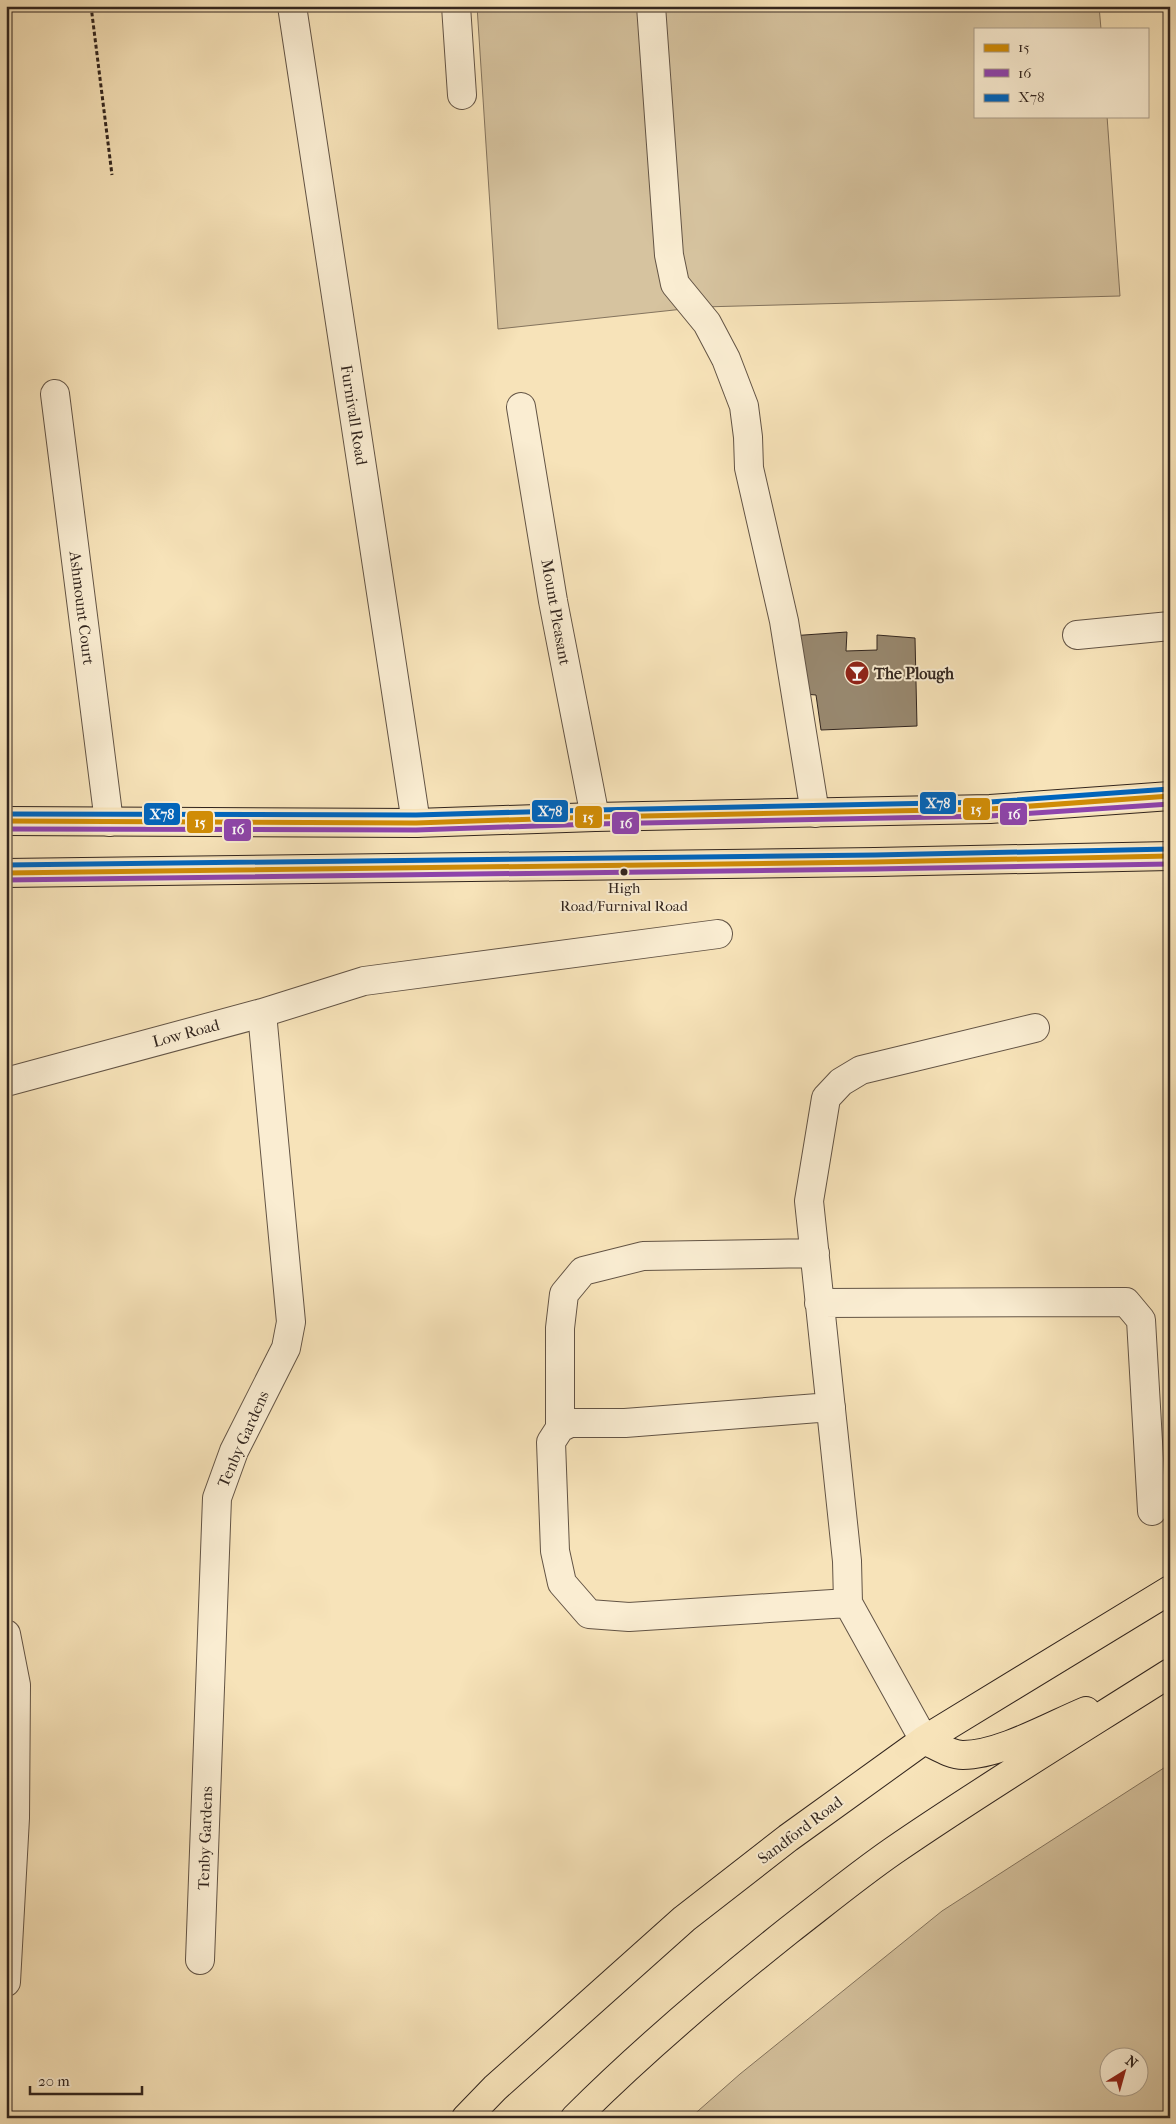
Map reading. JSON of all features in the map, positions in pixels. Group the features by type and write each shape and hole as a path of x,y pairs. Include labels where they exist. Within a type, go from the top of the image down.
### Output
{"main road":[{"path":"6,821 416,823 990,808 1170,796"},
{"path":"6,874 1170,856"},
{"name":"Sandford Road","path":"466,2118 495,2088 684,1919 788,1838 924,1740 1170,1590"},
{"path":"924,1740 947,1751 962,1755 982,1752 1011,1743 1170,1674"},
{"path":"575,2118 622,2072 716,1988 855,1879 965,1803 1170,1674"}],"street":[{"name":"Furnivall Road","path":"292,6 416,823"},
{"path":"456,6 462,95"},
{"path":"651,6 668,246 675,284 707,323 726,359 744,406 749,468 784,622 815,812"},
{"name":"Ashmount Court","path":"55,394 109,822"},
{"name":"Mount Pleasant","path":"521,407 553,600 595,817"},
{"path":"1077,635 1170,626"},
{"name":"Low Road","path":"6,1082 262,1013 364,981 718,934"},
{"name":"Tenby Gardens","path":"200,1960 217,1498 234,1451 286,1348 291,1322 262,1013"},
{"path":"924,1740 848,1603 847,1561 809,1201 826,1098 841,1082 861,1070 1034,1028"},
{"path":"560,1428 560,1328 564,1294 583,1271 643,1256 814,1253"},
{"path":"820,1303 1126,1302 1141,1320 1152,1511"},
{"path":"831,1407 625,1423 570,1423 560,1428 550,1442 555,1551 562,1582 590,1614 629,1617 848,1603"},
{"path":"6,1634 16,1685 15,1818 6,1982"}],"path":[{"path":"91,6 112,175"}],"shaded area":[{"path":"477,6 1099,6 1101,28 974,28 974,118 1107,118 1120,296 702,307 498,329"},
{"path":"1170,1764 1170,2118 690,2118 740,2074 942,1911"}],"building":[{"name":"The Plough","path":"847,632 846,651 877,650 877,635 915,638 917,726 821,730 816,695 804,694 790,636"}],"transit line":[{"name":"X78","path":"6,814 416,815 990,802 1169,789"},
{"name":"15","path":"6,821 416,823 595,817 990,809 1170,796"},
{"name":"16","path":"6,829 416,830 595,824 990,816 1170,804"},
{"name":"X78","path":"6,865 875,855 1170,849"},
{"name":"15","path":"6,873 875,862 1170,856"},
{"name":"16","path":"6,880 1170,864"}],"place":[{"name":"The Plough","path":"857,673"},
{"name":"High Road/Furnival Road","path":"624,872"}]}
